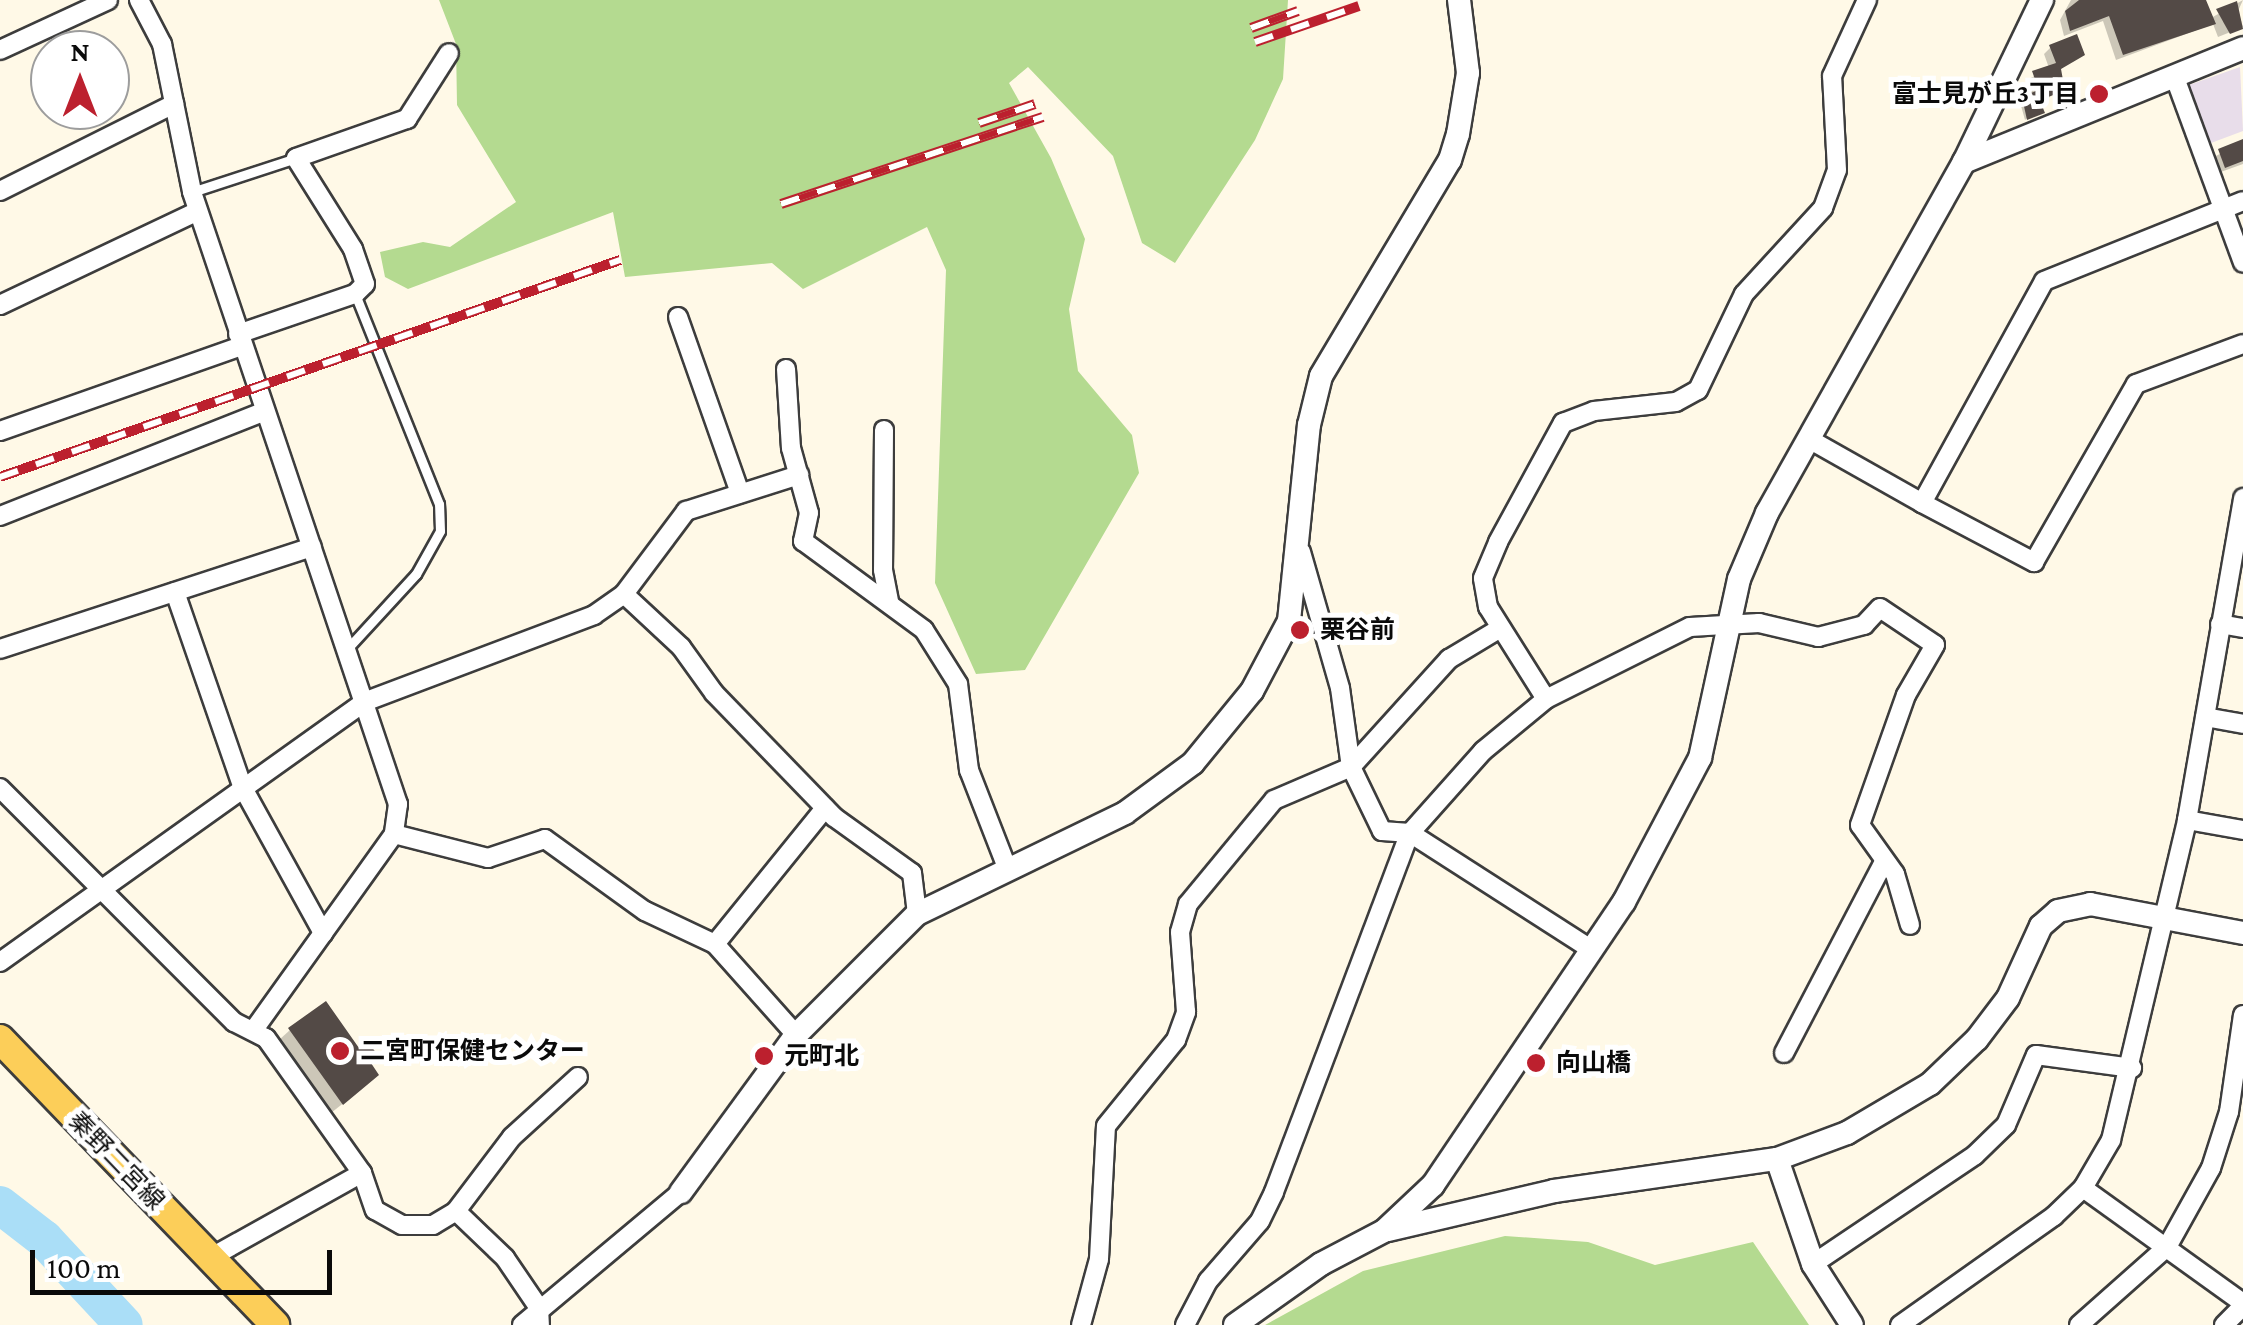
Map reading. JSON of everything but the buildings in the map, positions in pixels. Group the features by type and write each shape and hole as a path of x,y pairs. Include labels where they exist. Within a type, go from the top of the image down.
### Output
{"main road":[{"name":"秦野二宮線","path":"0,1039 275,1325"}],"street":[{"path":"0,50 108,0"},
{"path":"138,0 162,44 192,192 398,804 394,834 253,1031"},
{"path":"522,1325 540,1317 681,1192 796,1035 917,914 1124,813 1218,737 1275,654 1290,621 1301,552 1304,464 1321,376 1450,160 1468,73 1459,0"},
{"path":"1546,700 1498,629 1483,578 1562,422 1594,411 1676,402 1698,390 1744,294 1823,208 1837,170 1832,76 1867,0"},
{"path":"1384,1231 1433,1185 1592,950 1700,758 1739,579 1809,439 1964,162 2042,0"},
{"path":"1964,162 2243,48"},
{"path":"0,431 355,294 365,284 352,249 296,158 407,118 449,53"},
{"path":"2174,75 2243,262"},
{"path":"0,192 174,104"},
{"path":"1922,503 2044,281 2243,201"},
{"path":"0,305 198,211"},
{"path":"678,317 740,493"},
{"path":"1809,439 2034,562 2136,384 2243,344"},
{"path":"786,368 798,475 809,513 803,541 924,630 958,684 969,770 1008,870"},
{"path":"0,516 263,412"},
{"path":"884,430 883,570 889,601"},
{"path":"0,962 104,892 364,702 594,615 624,594 686,511 798,475"},
{"path":"1900,1325 1978,1276 2084,1188 2112,1140 2132,1068 2187,820 2242,506"},
{"path":"0,649 312,547"},
{"path":"1301,552 1340,688 1351,768 1382,831 1410,833 1592,950"},
{"path":"174,592 243,788 323,933"},
{"path":"624,594 682,647 714,693 825,808 912,873 917,914"},
{"path":"1185,1325 1208,1281 1260,1221 1274,1192 1410,833 1483,751 1546,700 1690,627 1759,623 1818,638 1864,625 1880,608 1935,645 1906,696 1860,826 1895,874 1910,925"},
{"path":"2220,624 2243,628"},
{"path":"1081,1325 1099,1260 1106,1126 1176,1040 1186,1012 1180,932 1188,904 1274,800 1351,768 1448,659 1498,629"},
{"path":"2204,716 2243,724"},
{"path":"0,788 234,1022 266,1038 362,1173 376,1210 402,1225 433,1225 456,1211 512,1137 578,1078"},
{"path":"715,944 825,808"},
{"path":"2187,820 2243,830"},
{"path":"394,834 488,858 545,839 645,911 715,944 796,1035"},
{"path":"1784,1053 1884,862"},
{"path":"1235,1325 1321,1264 1384,1231 1554,1191 1778,1159 1847,1133 1930,1084 2008,998 2042,926 2058,911 2090,904 2243,933"},
{"path":"2079,1325 2167,1247 2211,1168 2229,1112 2243,1015"},
{"path":"1813,1264 1996,1135 2025,1092 2036,1055 2132,1068"},
{"path":"1778,1159 1813,1264 1852,1325"},
{"path":"210,1258 362,1173"},
{"path":"2084,1188 2243,1305 2224,1325"},
{"path":"456,1211 505,1258 540,1317"}],"lane":[{"path":"192,192 296,158"},
{"path":"347,650 416,574 440,531 439,504 355,294"}],"shaded area":[{"path":"2240,67 2243,131 2211,143 2189,85"}],"green space":[{"path":"439,0 1288,0 1283,79 1255,140 1175,263 1142,243 1113,156 1028,67 1009,83 1051,158 1085,239 1069,309 1078,371 1132,435 1139,473 1025,670 976,674 935,583 946,270 927,227 803,289 772,263 625,277 613,212 408,289 385,277 380,252 423,242 450,247 516,202 457,105 456,44"},
{"path":"1505,1236 1588,1242 1655,1265 1753,1242 1809,1325 1265,1325 1363,1271"}],"waterway":[{"path":"0,1205 44,1239 124,1325"}],"railway":[{"path":"1255,42 1359,6"},
{"path":"1251,28 1298,11"},
{"path":"979,123 1035,104"},
{"path":"781,204 1043,117"},
{"path":"0,477 620,260"}],"place":[{"name":"富士見が丘3丁目","path":"2099,94"},
{"name":"栗谷前","path":"1300,630"},
{"name":"二宮町保健センター","path":"340,1051"},
{"name":"元町北","path":"764,1056"},
{"name":"向山橋","path":"1536,1063"}]}
